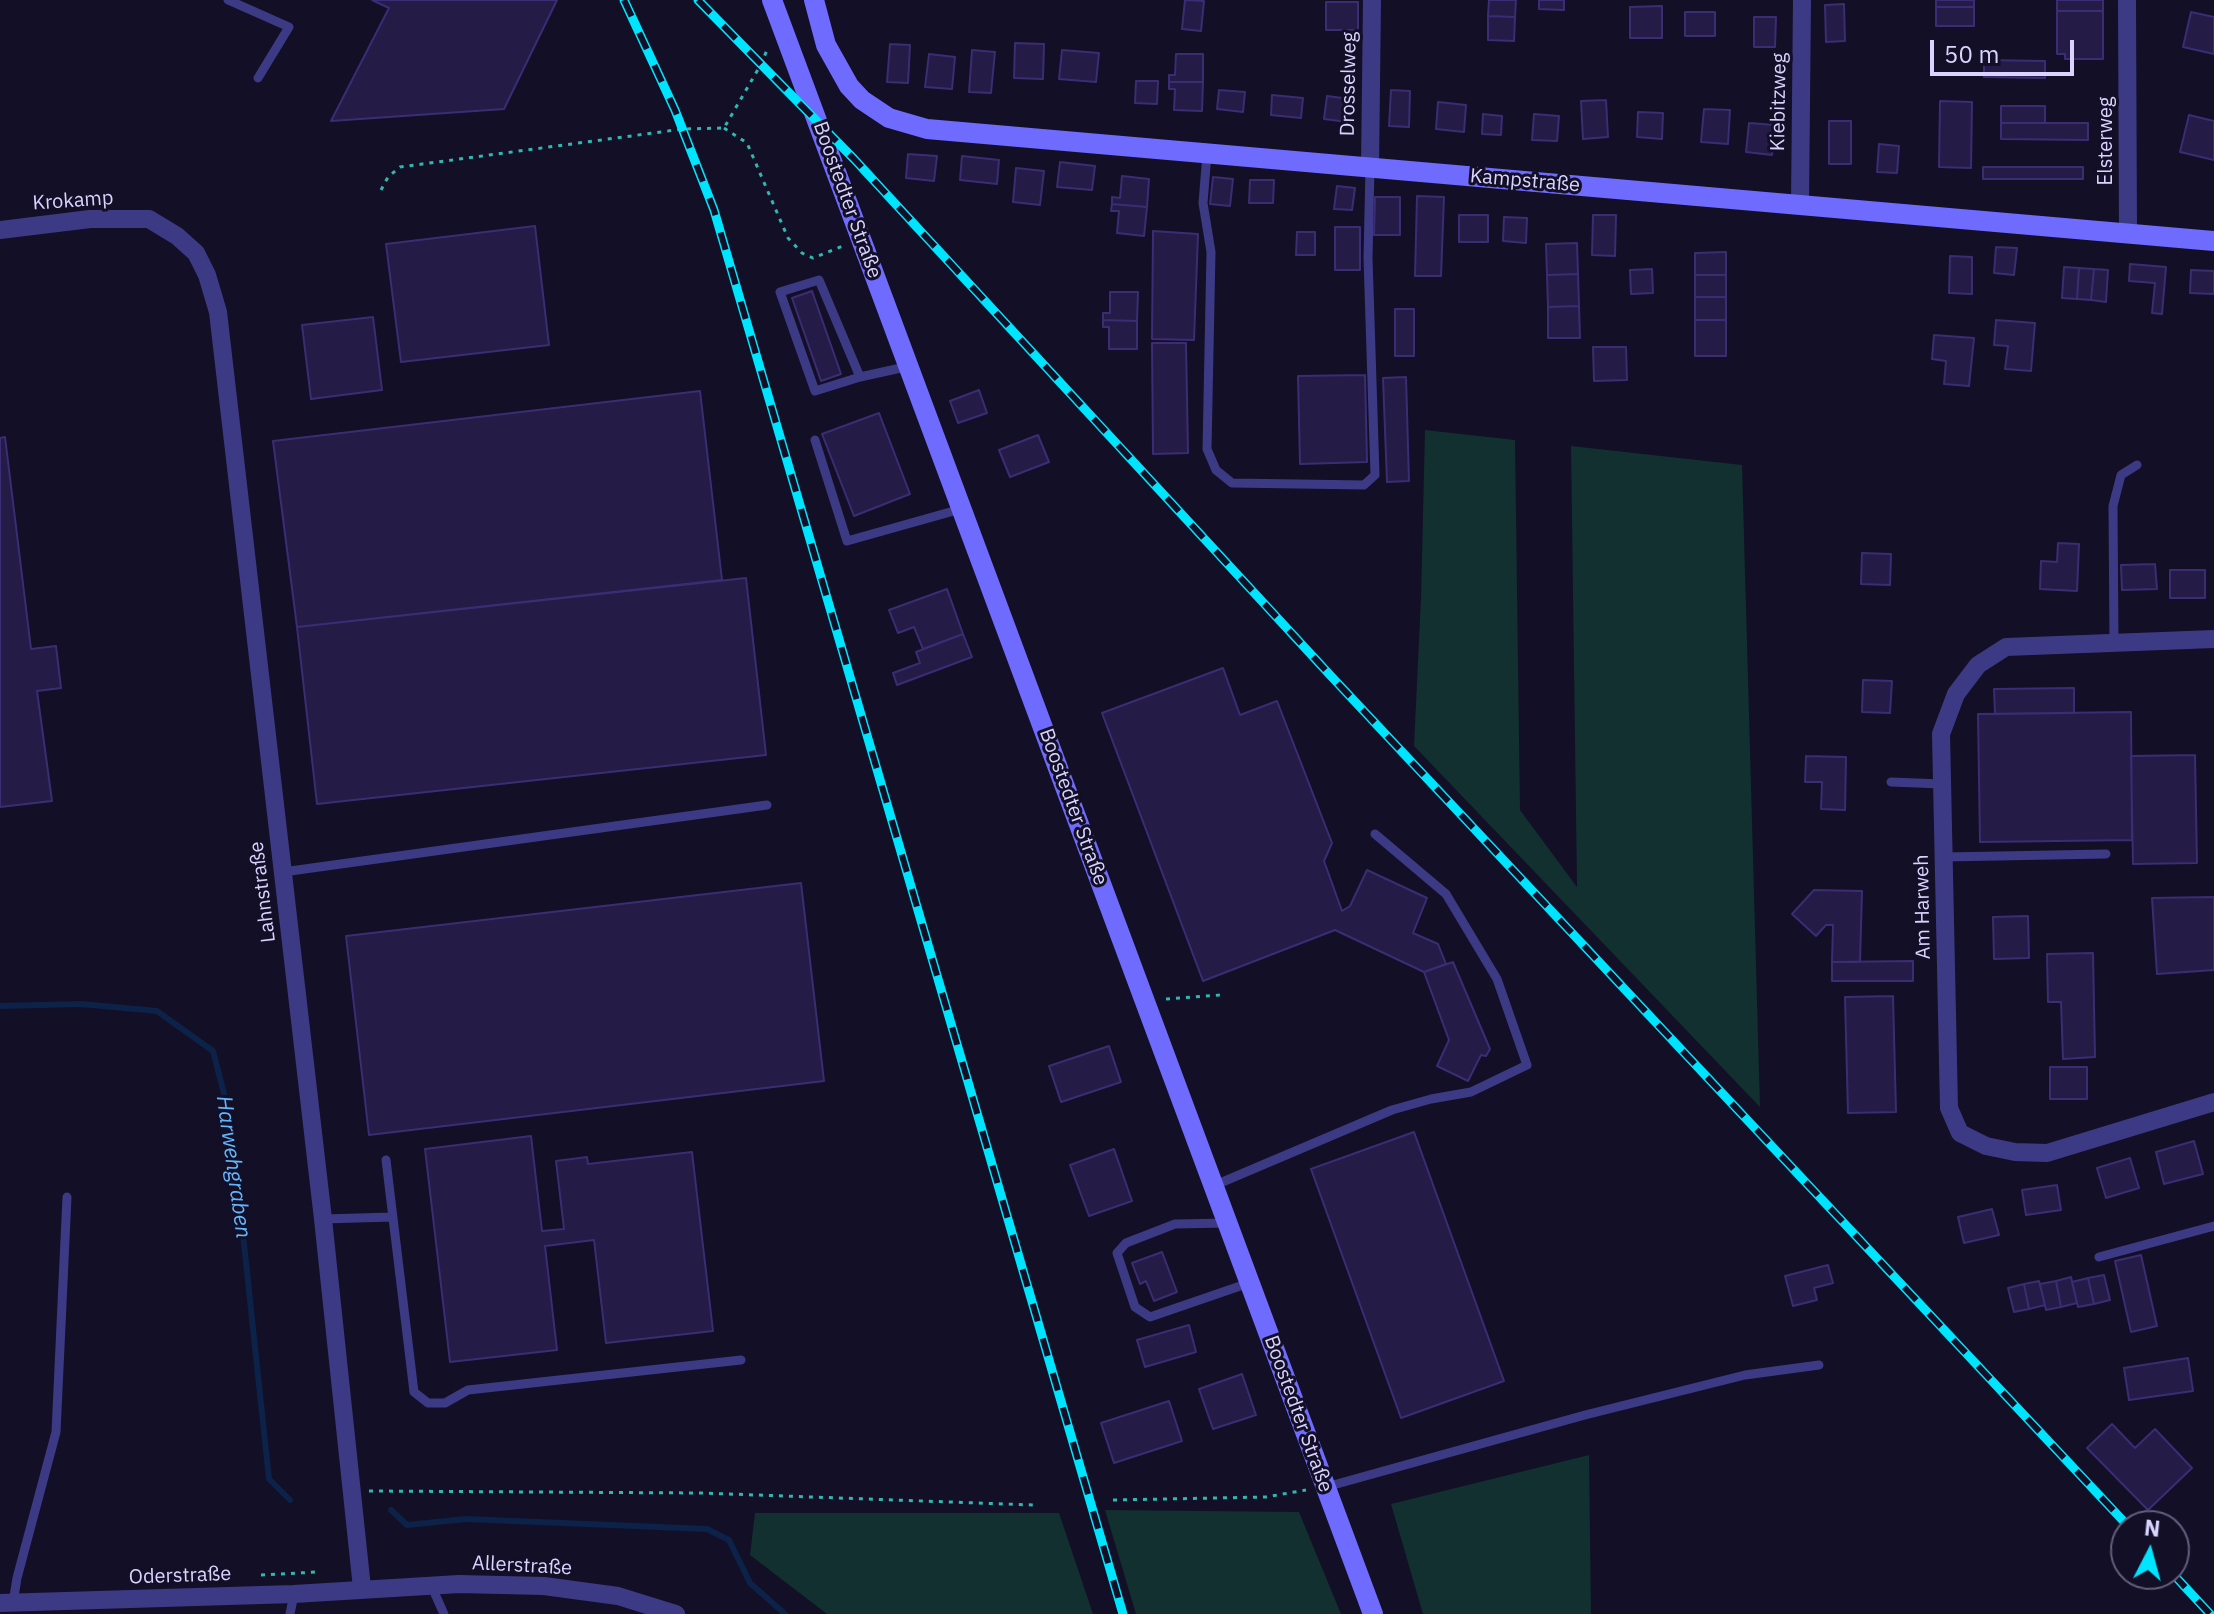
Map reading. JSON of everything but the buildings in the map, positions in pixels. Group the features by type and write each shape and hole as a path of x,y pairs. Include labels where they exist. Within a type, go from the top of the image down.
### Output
{"street":[{"name":"Boostedter Straße","path":"772,0 1373,1614"},
{"name":"Kampstraße","path":"814,0 826,45 849,86 862,100 889,118 927,129 2214,241"},
{"name":"Drosselweg","path":"1370,168 1372,0"},
{"name":"Kiebitzweg","path":"1800,204 1802,0"},
{"name":"Elsterweg","path":"2127,0 2128,234"},
{"name":"Krokamp","path":"0,230 90,219 149,219"},
{"name":"Lahnstraße","path":"149,219 177,236 196,253 207,275 218,312 354,1491 362,1588"},
{"name":"Am Harweh","path":"2214,639 2006,647 1978,665 1956,694 1941,734 1949,1108 1960,1133 1986,1146 2015,1152 2047,1153 2214,1102"},
{"name":"Allerstraße","path":"362,1588 544,1586 618,1596 676,1614"},
{"name":"Oderstraße","path":"7,1603 80,1608 362,1588"}],"lane":[{"path":"228,0 289,27 258,78"},
{"path":"1207,153 1203,203 1211,252 1207,449 1216,470 1232,483 1364,485 1375,475 1368,258 1370,168"},
{"path":"860,377 819,280 780,292 815,391 910,366"},
{"path":"815,440 847,541 961,509"},
{"path":"2114,643 2113,506 2121,475 2137,465"},
{"path":"1891,782 1942,784"},
{"path":"283,872 767,805"},
{"path":"1213,1186 1392,1110 1471,1092 1527,1065 1497,979 1446,894 1375,834"},
{"path":"1944,857 2106,854"},
{"path":"386,1160 414,1392 428,1403 445,1403 468,1390 741,1360"},
{"path":"7,1603 17,1578 56,1432 67,1197"},
{"path":"323,1219 392,1217"},
{"path":"1227,1223 1175,1224 1126,1243 1117,1253 1135,1307 1150,1317 1249,1283"},
{"path":"2099,1257 2214,1226"},
{"path":"1326,1487 1600,1411 1745,1375 1819,1365"},
{"path":"431,1585 444,1614"},
{"path":"290,1614 294,1594"}],"path":[{"path":"724,128 768,50 765,38"},
{"path":"381,190 388,177 400,167 683,129 724,128 747,143 788,238 802,253 813,258 861,239"},
{"path":"1162,999 1221,995"},
{"path":"1113,1500 1266,1497 1326,1487"},
{"path":"354,1491 701,1493 1033,1505"}],"green space":[{"path":"1425,430 1515,440 1520,810 1577,887 1571,446 1742,465 1760,1107 1414,746"},
{"path":"1589,1455 1591,1614 1423,1614 1391,1504"},
{"path":"1105,1510 1299,1512 1341,1614 1136,1614"},
{"path":"755,1513 1059,1513 1093,1614 827,1614 750,1555"}],"waterway":[{"name":"Harwehgraben","path":"0,1006 81,1004 157,1011 213,1051 231,1121 269,1479 290,1500"},
{"name":"Harwehgraben","path":"391,1510 407,1525 466,1519 707,1529 729,1540 750,1583 785,1614"}],"railway":[{"path":"624,0 675,110 714,210 1123,1614"},
{"path":"698,0 854,159 1330,675 2113,1510"},
{"path":"2188,1590 2210,1614"}]}
